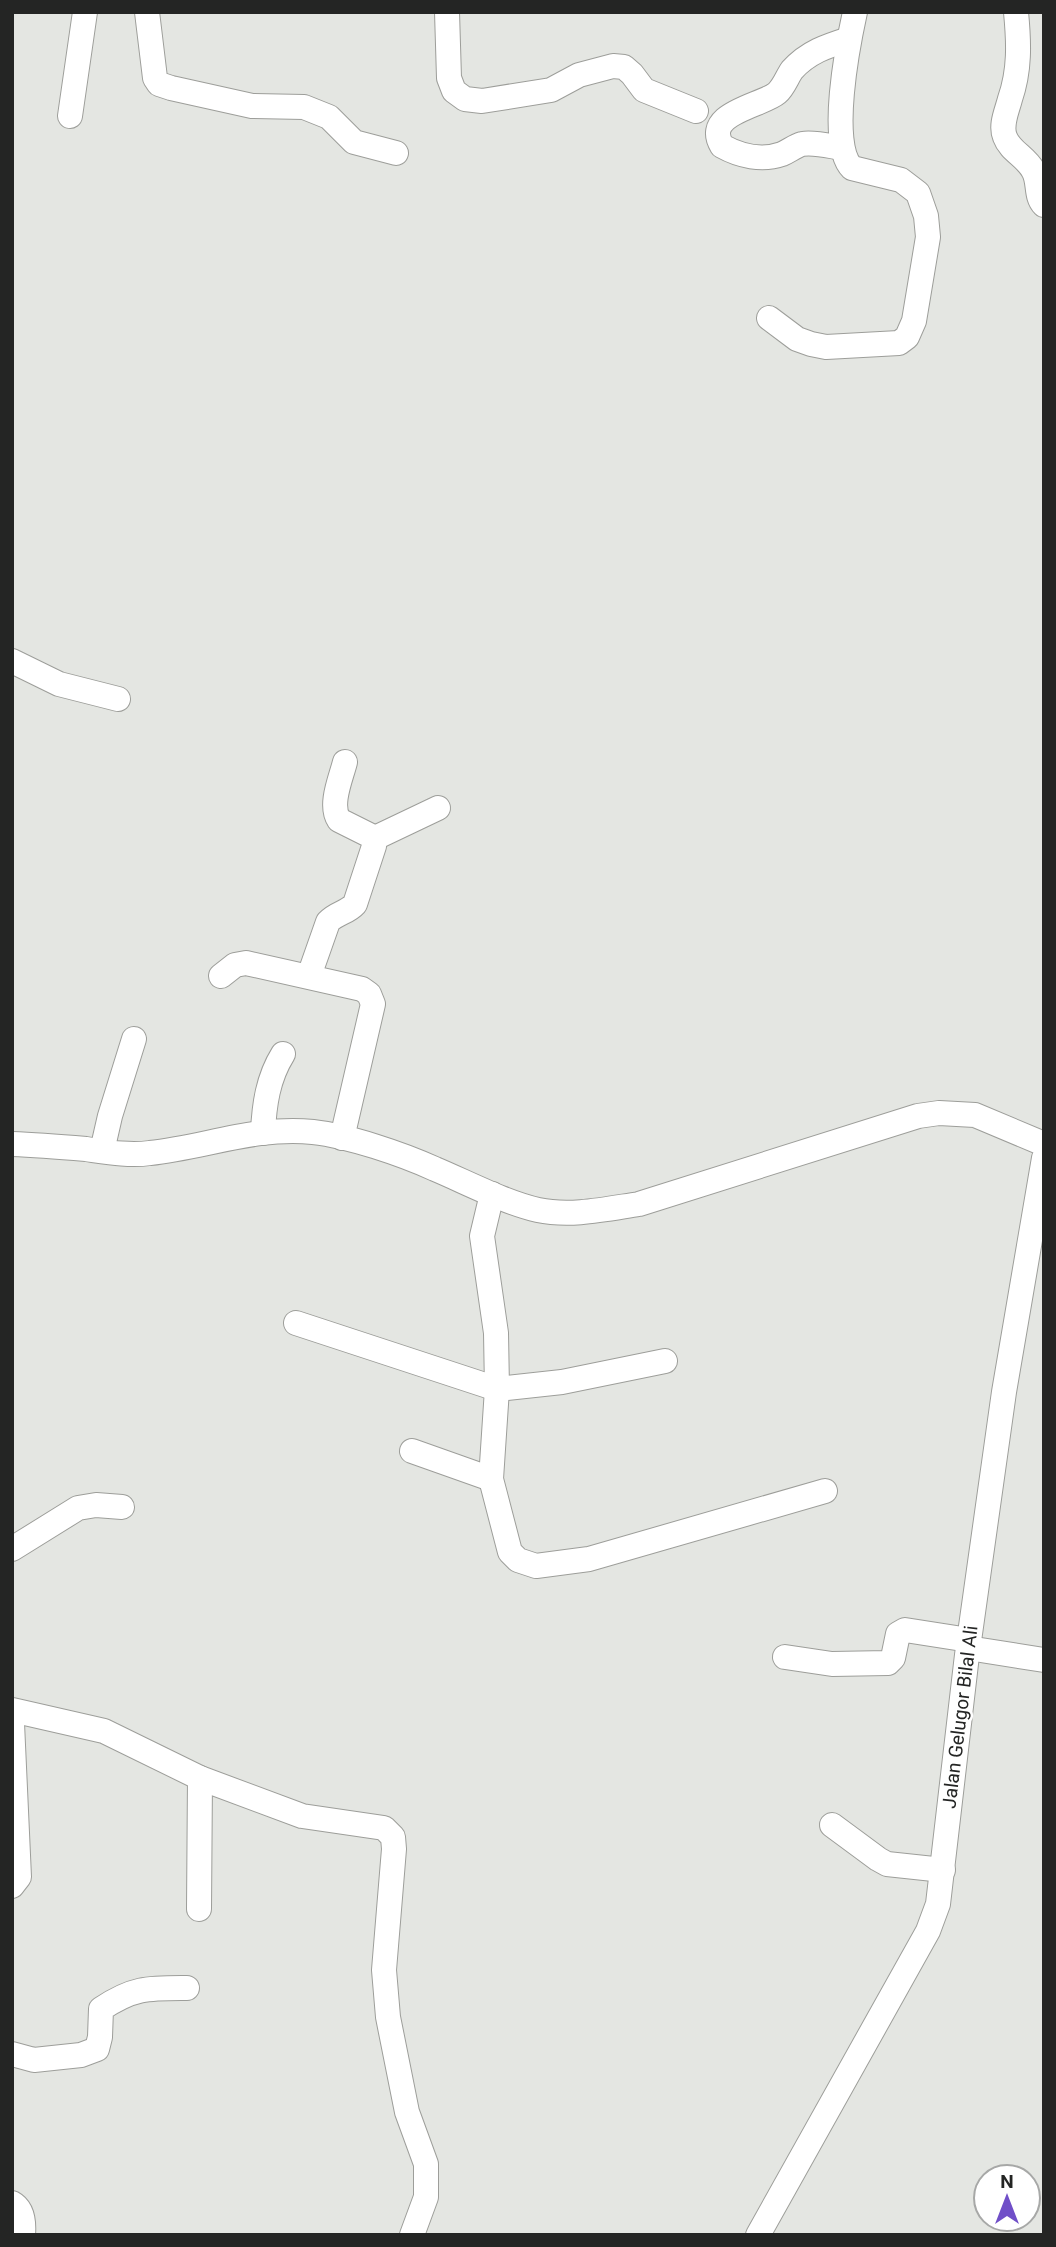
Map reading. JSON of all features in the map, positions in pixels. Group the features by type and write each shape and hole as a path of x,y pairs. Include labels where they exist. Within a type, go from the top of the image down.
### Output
{"street":[{"path":"70,116 85,12"},
{"path":"147,12 155,78 159,84 252,106 304,107 329,117 354,142 396,153"},
{"path":"447,12 449,78 454,91 465,99 482,101 551,90 579,75 613,66 624,67 644,90 696,111"},
{"path":"769,318 797,339 819,346 899,343 907,337 914,321 928,237 926,216 918,193 895,177 852,168 842,148 842,96 855,12"},
{"path":"1016,12 1018,72 1003,125 1003,134 1033,169 1038,183 1039,200 1044,205"},
{"path":"842,148 807,144 779,155 753,156 734,153 722,146 718,135 723,123 735,112 779,91 792,71 805,58 821,48 849,39"},
{"path":"12,661 60,684 118,699"},
{"path":"345,762 335,814 339,820 375,838"},
{"path":"375,838 438,808"},
{"path":"309,976 328,922 355,904 375,838"},
{"path":"221,976 235,965 246,963 362,989 369,994 373,1004 342,1138"},
{"path":"102,1151 134,1039"},
{"path":"262,1133 270,1079 283,1054"},
{"path":"12,1144 133,1154 262,1133 313,1132 401,1155 492,1194 538,1210 564,1213 594,1212 639,1204 918,1116 975,1115 1041,1148"},
{"name":"Jalan Gelugor Bilal Ali","path":"758,2235 928,1931 938,1903 968,1643 1041,1148"},
{"path":"492,1194 482,1237 496,1317 497,1389 491,1479 510,1552 518,1560 536,1566 611,1554 825,1491"},
{"path":"296,1323 497,1389 562,1382 665,1361"},
{"path":"412,1451 491,1479"},
{"path":"12,1549 78,1508 96,1505 122,1507"},
{"path":"785,1657 832,1664 888,1663 893,1658 898,1634 908,1631 1044,1660"},
{"path":"12,1710 104,1731 200,1778 302,1816 384,1828 393,1838 384,1970 388,2017 407,2112 426,2164 426,2197 412,2235"},
{"path":"12,1723 19,1877 12,1886"},
{"path":"199,1909 200,1778"},
{"path":"832,1825 887,1864 940,1869"},
{"path":"12,2054 34,2060 81,2054 97,2049 101,2009 111,2002 143,1988 187,1988"},
{"path":"12,2203 16,2204 22,2213 23,2235"}]}
